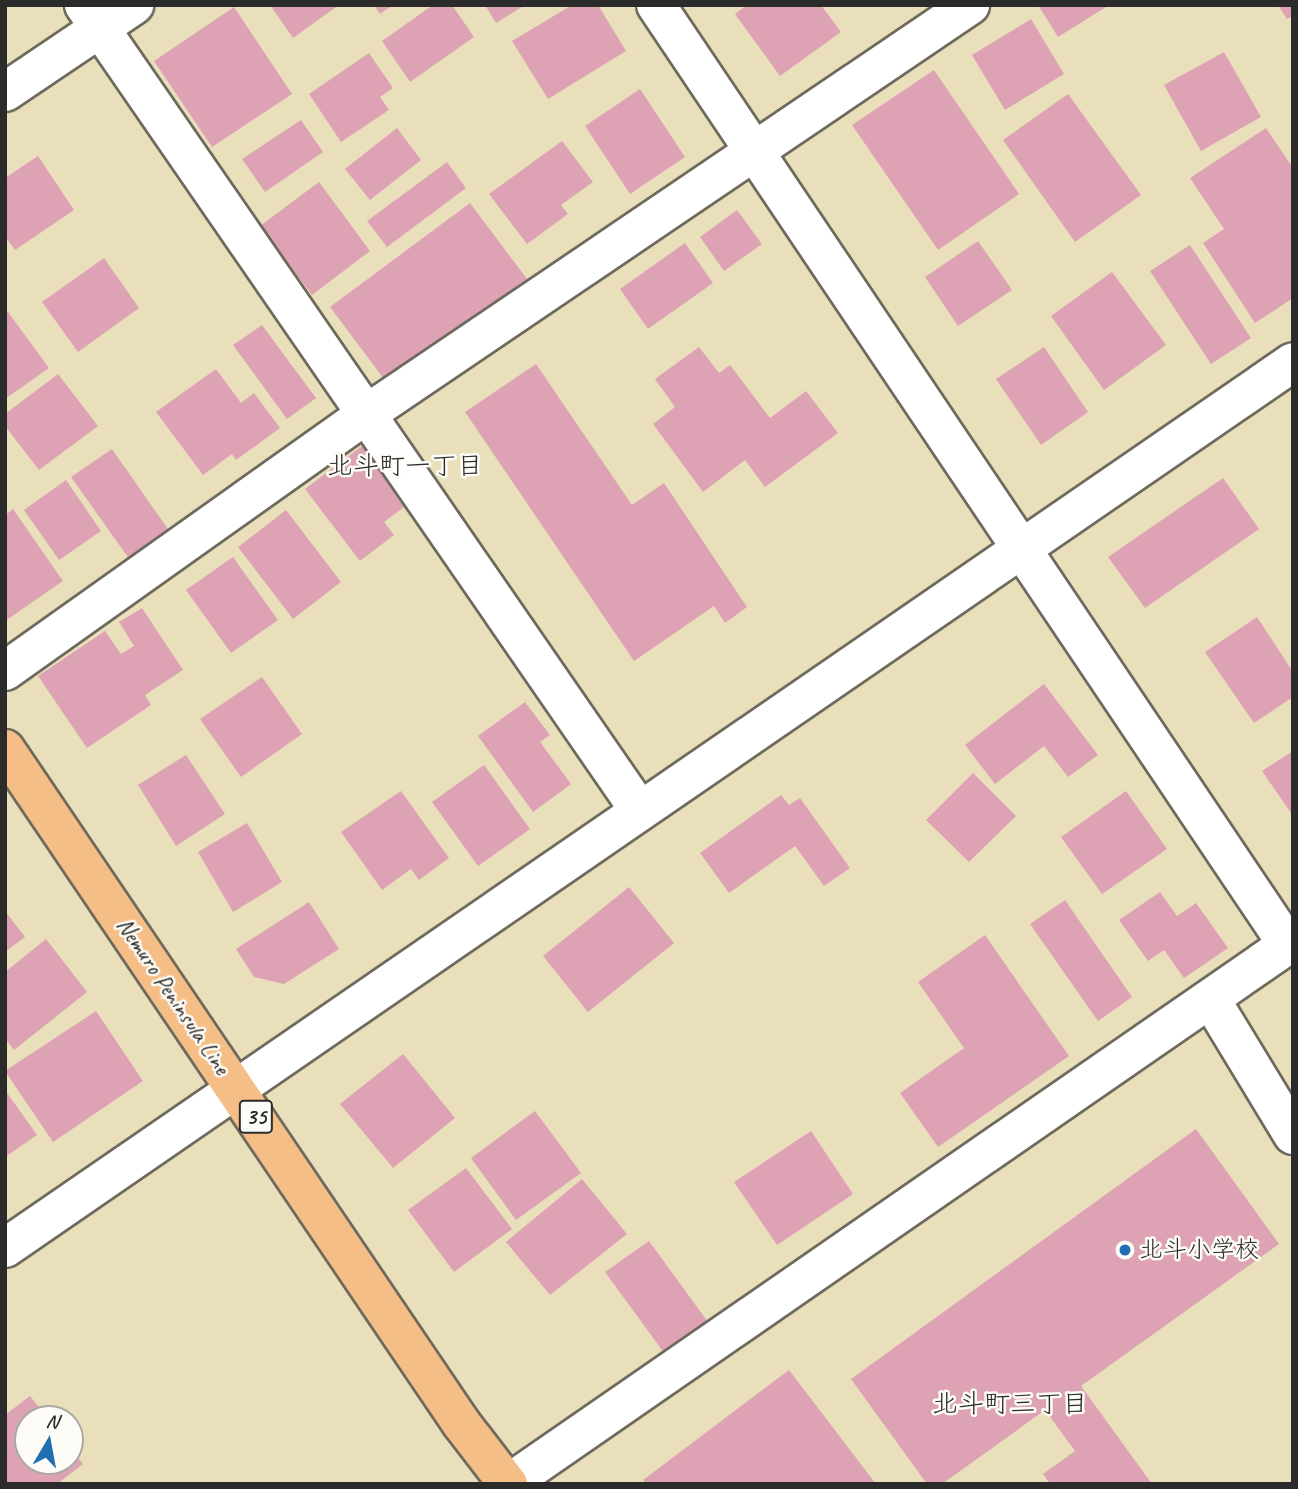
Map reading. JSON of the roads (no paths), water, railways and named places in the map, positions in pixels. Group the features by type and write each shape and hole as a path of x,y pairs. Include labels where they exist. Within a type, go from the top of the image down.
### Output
{"main road":[{"name":"Nemuro Peninsula Line","path":"5,749 461,1423 508,1484"}],"street":[{"path":"5,92 92,17 134,5"},
{"path":"508,1484 1290,943 656,5"},
{"path":"5,671 365,415 970,5"},
{"path":"92,17 640,811"},
{"path":"5,1248 1293,362"},
{"path":"1211,1000 1293,1135"}],"place":[{"name":"北斗小学校","path":"1125,1250"}],"district":[{"name":"北斗町一丁目","path":"405,466"},
{"name":"北斗町三丁目","path":"1010,1404"}]}
